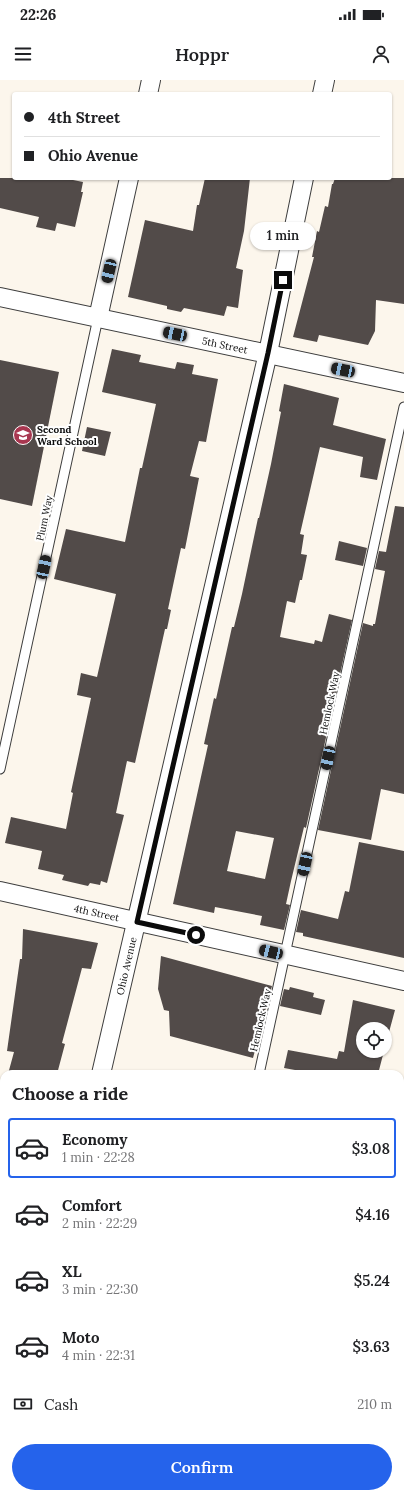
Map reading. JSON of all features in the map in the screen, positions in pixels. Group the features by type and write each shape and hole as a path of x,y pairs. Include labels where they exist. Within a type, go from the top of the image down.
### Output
{"street":[{"path":"148,92 151,80"},
{"path":"322,92 325,80"},
{"path":"98,318 129,180"},
{"name":"Ohio Avenue","path":"102,1070 268,353 304,180"},
{"name":"5th Street","path":"0,297 404,383"},
{"name":"4th Street","path":"0,891 404,981"}],"lane":[{"name":"Plum Way","path":"0,769 98,318"},
{"name":"Hemlock Way","path":"260,1070 404,407"}],"building":[{"path":"0,178 12,178 12,180 73,180 83,182 81,192 83,192 75,227 57,223 55,231 36,227 39,217 0,208"},
{"path":"392,178 404,178 404,304 376,300 375,331 368,345 319,335 317,342 293,337 314,257 312,257 317,231 319,232 325,206 328,207 334,180 392,180"},
{"path":"205,180 250,180 244,231 236,268 243,270 238,308 227,306 224,316 184,308 181,312 167,309 167,306 128,297 145,220 193,231 197,205 199,205"},
{"path":"112,349 141,355 139,362 175,369 177,362 194,365 192,374 218,379 206,442 199,441 190,476 199,478 185,549 181,548 168,609 171,610 167,629 165,629 135,763 127,761 116,813 124,815 107,883 101,881 100,885 90,883 88,886 62,880 64,875 38,869 42,851 5,843 11,817 66,829 73,793 71,792 91,698 77,695 81,673 97,677 116,594 54,579 66,529 125,542 140,468 142,468 156,404 102,392"},
{"name":"Second Ward School","path":"0,360 59,372 32,506 0,499"},
{"path":"284,384 339,398 333,425 386,439 377,480 360,477 363,457 320,447 300,534 304,535 301,554 307,555 302,580 300,580 295,603 287,601 280,637 314,644 315,640 322,642 329,614 352,620 306,828 304,827 291,881 286,904 290,905 284,930 260,925 262,916 215,907 214,913 173,904 208,745 204,744 214,698 216,699 232,627 234,627 242,594 271,464 281,412 279,411","holes":["236,831 274,838 265,879 227,871"]},
{"path":"87,427 111,432 105,456 82,451"},
{"path":"395,506 404,507 404,794 381,789 371,840 318,830 363,623 373,626 373,624 375,624 385,571 375,569 379,551 386,552"},
{"path":"339,541 367,548 363,566 335,560"},
{"path":"359,842 404,851 404,958 303,936 303,933 296,932 301,910 338,919 345,891 349,892"},
{"path":"23,929 98,943 91,969 82,968 62,1043 65,1044 58,1070 9,1070 14,1052 7,1051 20,959 22,959"},
{"path":"161,956 272,986 253,1058 170,1036 169,1011 164,1010 158,989"},
{"path":"290,987 314,993 313,997 325,1000 321,1015 280,1006 284,989 289,990"},
{"path":"353,1000 395,1010 392,1022 356,1022 356,1058 382,1058 379,1070 295,1070 284,1068 288,1050 337,1059 339,1051 344,1052"}],"place":[{"name":"Second Ward School","path":"23,435"}],"route":[{"path":"196,935 137,922 268,353 283,280"}]}
